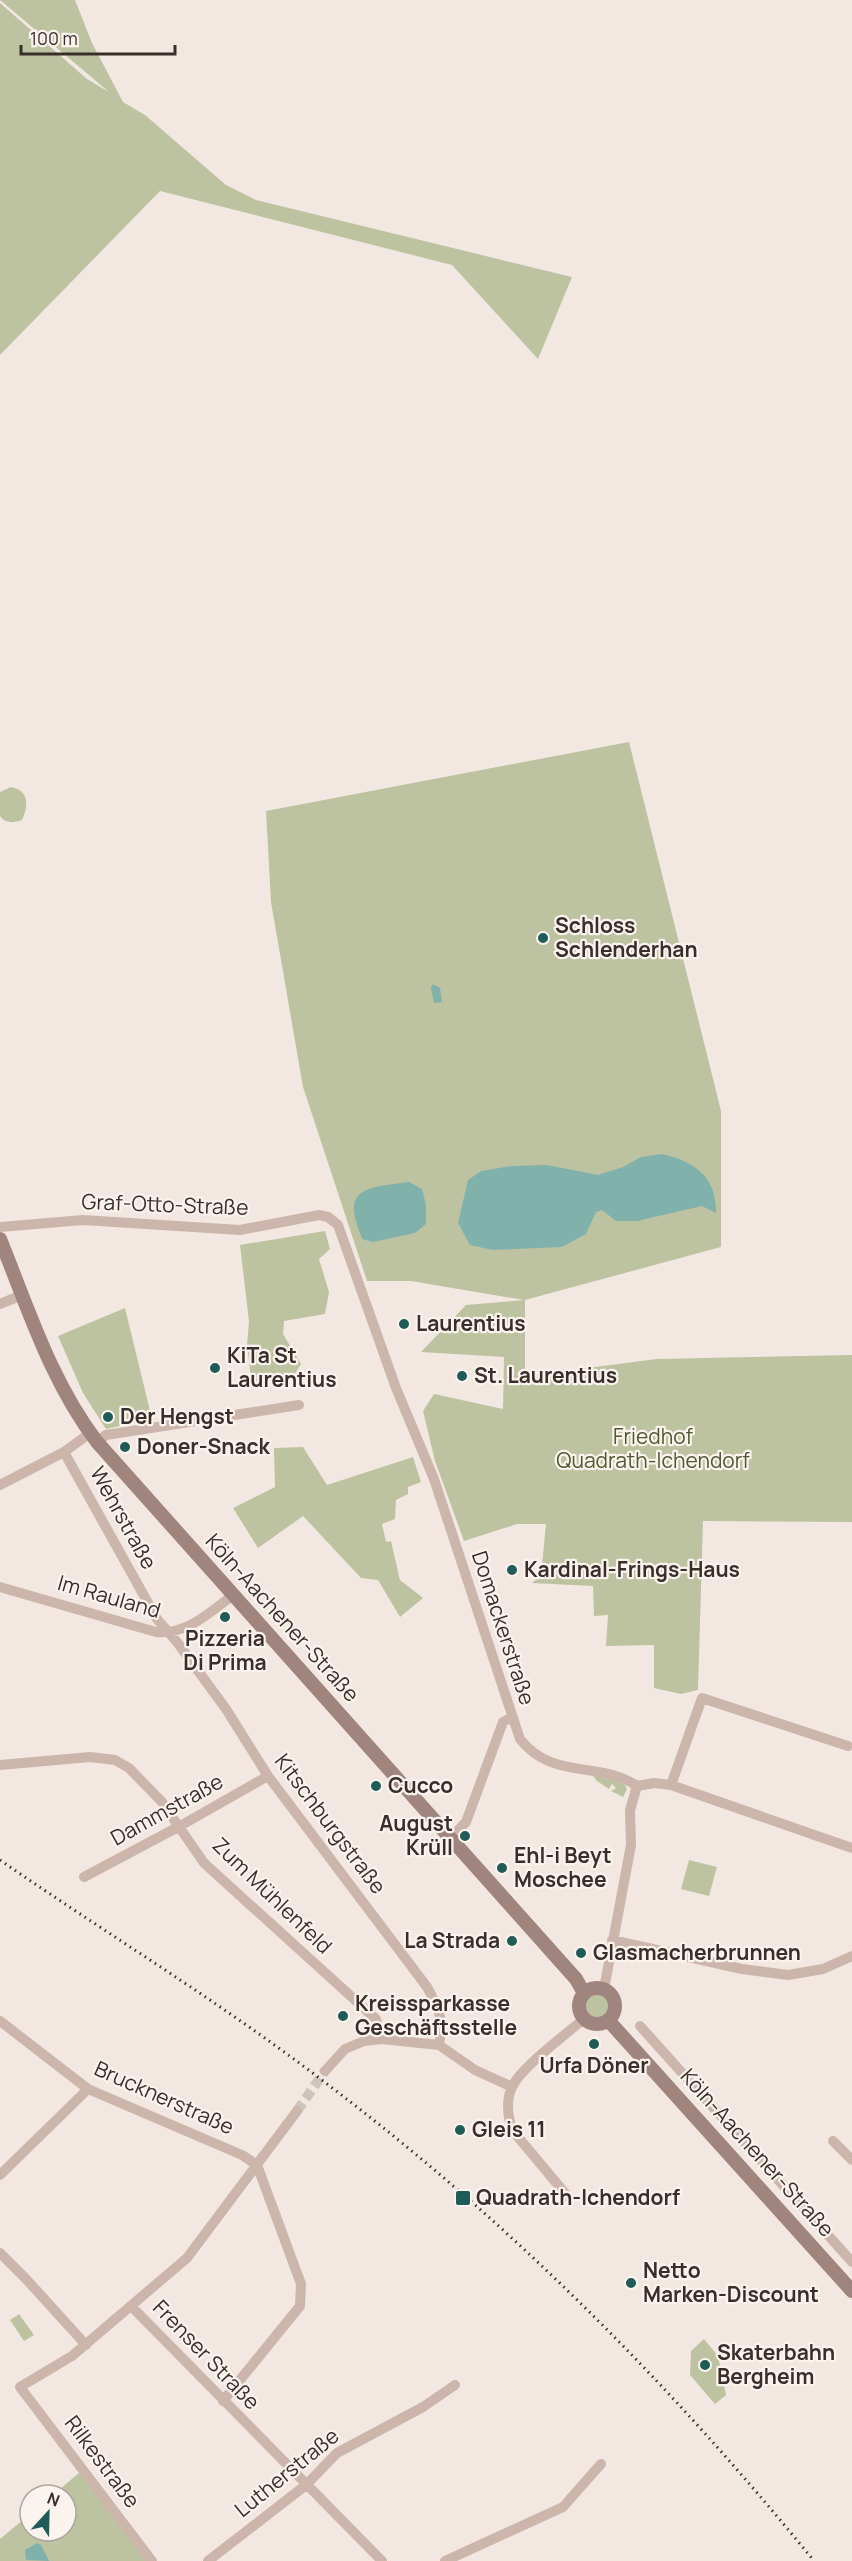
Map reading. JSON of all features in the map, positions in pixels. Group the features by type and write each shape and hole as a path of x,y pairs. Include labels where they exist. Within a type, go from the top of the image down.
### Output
{"main road":[{"name":"Köln-Aachener-Straße","path":"0,1239 63,1390 93,1438 576,1979 584,1993"},
{"path":"593,1988 604,1989 612,1995 615,2006 608,2020 593,2024 584,2019 579,2008 584,1993 593,1988"},
{"name":"Köln-Aachener-Straße","path":"608,2020 852,2291"}],"street":[{"name":"Graf-Otto-Straße","path":"0,1227 83,1220 240,1230 319,1215 328,1217"},
{"name":"Domackerstraße","path":"328,1217 338,1225 396,1388 434,1479 520,1739 545,1761 561,1767 618,1775 637,1786"},
{"path":"0,1304 22,1295"},
{"path":"0,1485 93,1438 298,1405"},
{"name":"Wehrstraße","path":"64,1452 157,1619 169,1633"},
{"name":"Im Rauland","path":"0,1587 156,1632 169,1633 196,1623 233,1594"},
{"name":"Kitschburgstraße","path":"169,1633 226,1709 268,1776 428,1987 439,2009 442,2024 439,2045"},
{"path":"671,1785 702,1698 848,1746"},
{"path":"449,1839 466,1822 503,1722 512,1717"},
{"name":"Zum Mühlenfeld","path":"0,1765 90,1757 115,1760 129,1768 162,1802 204,1863 376,2019 381,2039"},
{"name":"Dammstraße","path":"84,1877 268,1776"},
{"path":"604,1989 631,1845 630,1810 637,1786 654,1783 671,1785 852,1848"},
{"path":"612,1940 742,1969 788,1975 823,1969 852,1956"},
{"path":"569,2198 513,2131 508,2113 512,2086 520,2076 584,2019"},
{"name":"Brucknerstraße","path":"0,2021 88,2089 242,2155 257,2165"},
{"name":"Köln-Aachener-Straße","path":"640,2025 852,2262"},
{"path":"325,2071 345,2049 364,2041 381,2039 439,2045 475,2070 512,2086"},
{"name":"Köln-Aachener-Straße","path":"654,2071 674,2065"},
{"path":"0,2175 88,2089"},
{"name":"Frenser Straße","path":"297,2111 187,2258 132,2307 382,2561"},
{"path":"833,2141 852,2160"},
{"path":"223,2401 300,2306 301,2284 257,2165"},
{"path":"0,2253 86,2345 132,2307"},
{"name":"Rilkestraße","path":"86,2345 20,2387 152,2561"},
{"name":"Lutherstraße","path":"208,2561 306,2485 337,2453 423,2407 455,2385"},
{"path":"445,2561 562,2508 601,2464"}],"green space":[{"path":"0,0 75,0 92,43 123,102 145,115 226,185 256,200 572,277 538,359 452,265 160,191 0,355 0,3 87,79 109,92"},
{"name":"Friedhof Quadrath-Ichendorf","path":"629,742 721,1111 721,1247 525,1300 525,1376 657,1359 852,1355 852,1522 703,1521 698,1690 681,1694 654,1688 654,1645 606,1646 608,1615 594,1616 593,1586 532,1583 541,1575 546,1524 517,1524 464,1541 435,1461 423,1411 434,1394 503,1409 504,1357 421,1352 466,1305 524,1300 411,1281 367,1281 303,1087 271,902 266,811"},
{"path":"11,787 21,791 24,795 26,809 22,820 7,822 0,816 0,792"},
{"path":"325,1231 330,1249 319,1259 329,1292 325,1314 284,1321 283,1334 301,1364 293,1377 257,1382 251,1378 247,1344 249,1322 240,1245"},
{"path":"125,1308 152,1419 106,1429 83,1393 58,1336"},
{"path":"303,1447 327,1485 413,1457 421,1482 408,1487 408,1494 396,1500 395,1519 382,1524 386,1542 391,1541 400,1580 423,1598 400,1617 378,1580 361,1578 303,1516 258,1548 233,1508 275,1487 274,1448"},
{"path":"593,1776 609,1777 625,1785 627,1789 623,1797 611,1791 616,1788 612,1784 609,1789"},
{"path":"689,1860 717,1867 709,1896 681,1889"},
{"path":"597,1994 606,1997 609,2006 606,2015 597,2018 588,2015 585,2006 588,1997"},
{"path":"19,2314 34,2335 24,2341 10,2320"},
{"name":"Skaterbahn Bergheim","path":"704,2339 718,2356 726,2395 715,2404 690,2375 691,2351"},
{"path":"80,2472 147,2561 0,2561 0,2539 18,2524 18,2543 78,2543 78,2483 67,2483"}],"water":[{"path":"433,984 440,988 442,1002 434,1003 431,988"},
{"path":"662,1154 693,1166 708,1180 715,1200 716,1213 702,1206 637,1221 616,1221 602,1210 596,1212 586,1234 562,1247 493,1250 470,1245 458,1223 468,1180 481,1171 512,1166 547,1165 598,1175 623,1167 641,1157"},
{"path":"409,1182 422,1189 426,1205 426,1224 415,1233 373,1242 362,1239 354,1211 356,1199 360,1194 376,1187"},
{"path":"37,2543 41,2545 49,2561 26,2560 25,2550"}],"tunnel":[{"path":"297,2111 325,2071"}],"railway":[{"path":"0,1860 209,1999 291,2057 398,2140 463,2195 526,2251 646,2369 703,2431 814,2561"}],"place":[{"name":"Schloss Schlenderhan","path":"543,938"},
{"name":"Laurentius","path":"404,1324"},
{"name":"KiTa St Laurentius","path":"215,1368"},
{"name":"St. Laurentius","path":"462,1376"},
{"name":"Der Hengst","path":"108,1417"},
{"name":"Doner-Snack","path":"125,1447"},
{"name":"Kardinal-Frings-Haus","path":"512,1570"},
{"name":"Pizzeria Di Prima","path":"225,1617"},
{"name":"Cucco","path":"376,1786"},
{"name":"August Krüll","path":"465,1836"},
{"name":"Ehl-i Beyt Moschee","path":"502,1868"},
{"name":"La Strada","path":"512,1941"},
{"name":"Glasmacherbrunnen","path":"581,1953"},
{"name":"Kreissparkasse Geschäftsstelle","path":"343,2016"},
{"name":"Urfa Döner","path":"594,2044"},
{"name":"Gleis 11","path":"460,2130"},
{"name":"Quadrath-Ichendorf","path":"463,2198"},
{"name":"Netto Marken-Discount","path":"631,2283"},
{"name":"Skaterbahn Bergheim","path":"705,2365"}]}
